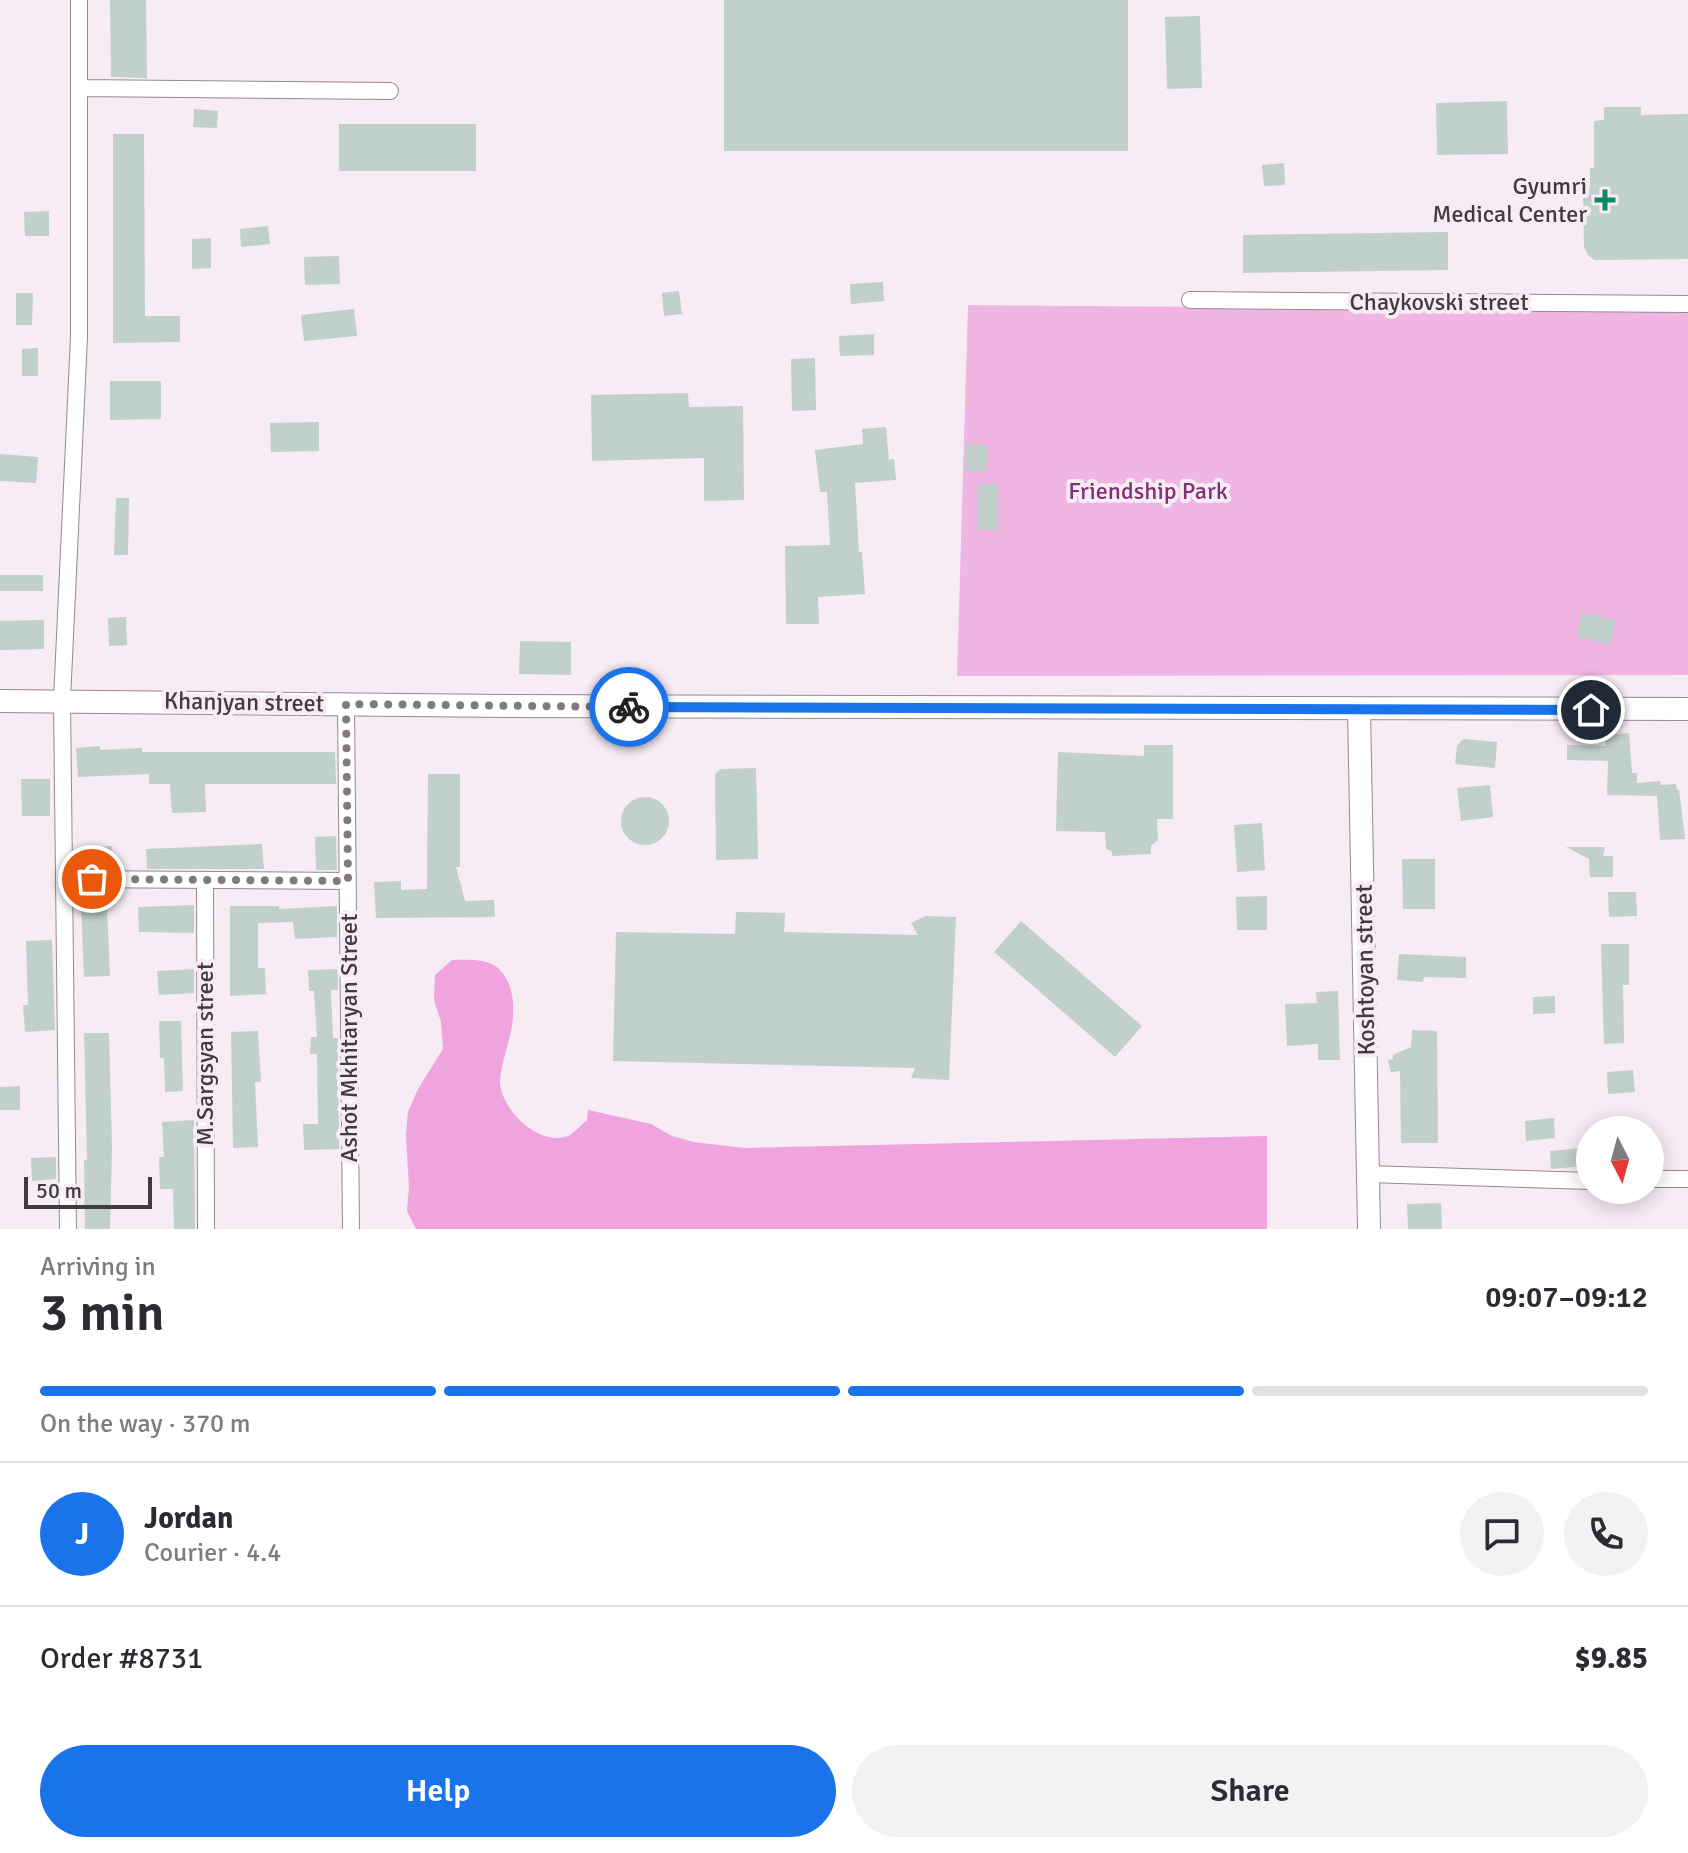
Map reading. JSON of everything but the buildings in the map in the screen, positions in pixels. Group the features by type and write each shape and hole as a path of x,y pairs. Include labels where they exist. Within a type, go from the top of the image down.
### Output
{"main road":[{"name":"Khanjyan street","path":"0,701 1359,710 1688,709"},
{"name":"Koshtoyan street","path":"1359,710 1369,1229"}],"street":[{"path":"68,1229 62,700 79,337 79,0"},
{"path":"80,88 390,91"},
{"name":"Chaykovski street","path":"1190,300 1688,304"},
{"name":"Ashot Mkhitaryan Street","path":"346,704 351,1229"},
{"path":"64,879 348,881"},
{"name":"M.Sargsyan street","path":"205,880 206,1229"},
{"path":"1368,1174 1576,1181"},
{"path":"1664,1179 1688,1179"}],"green space":[{"name":"Friendship Park","path":"968,305 1688,311 1688,675 957,676"}],"shaded area":[{"path":"452,960 489,963 505,976 512,993 513,1012 500,1081 502,1092 514,1114 545,1136 557,1138 570,1135 587,1120 588,1110 651,1124 672,1136 694,1142 744,1148 1267,1136 1267,1229 416,1229 407,1211 408,1112 418,1089 443,1049 441,1022 434,1000 435,975"}],"way so far":[{"path":"92,879 348,881 346,704 629,707"}],"place":[{"name":"Gyumri Medical Center","path":"1605,200"}],"route":[{"path":"629,707 1591,710"}]}
